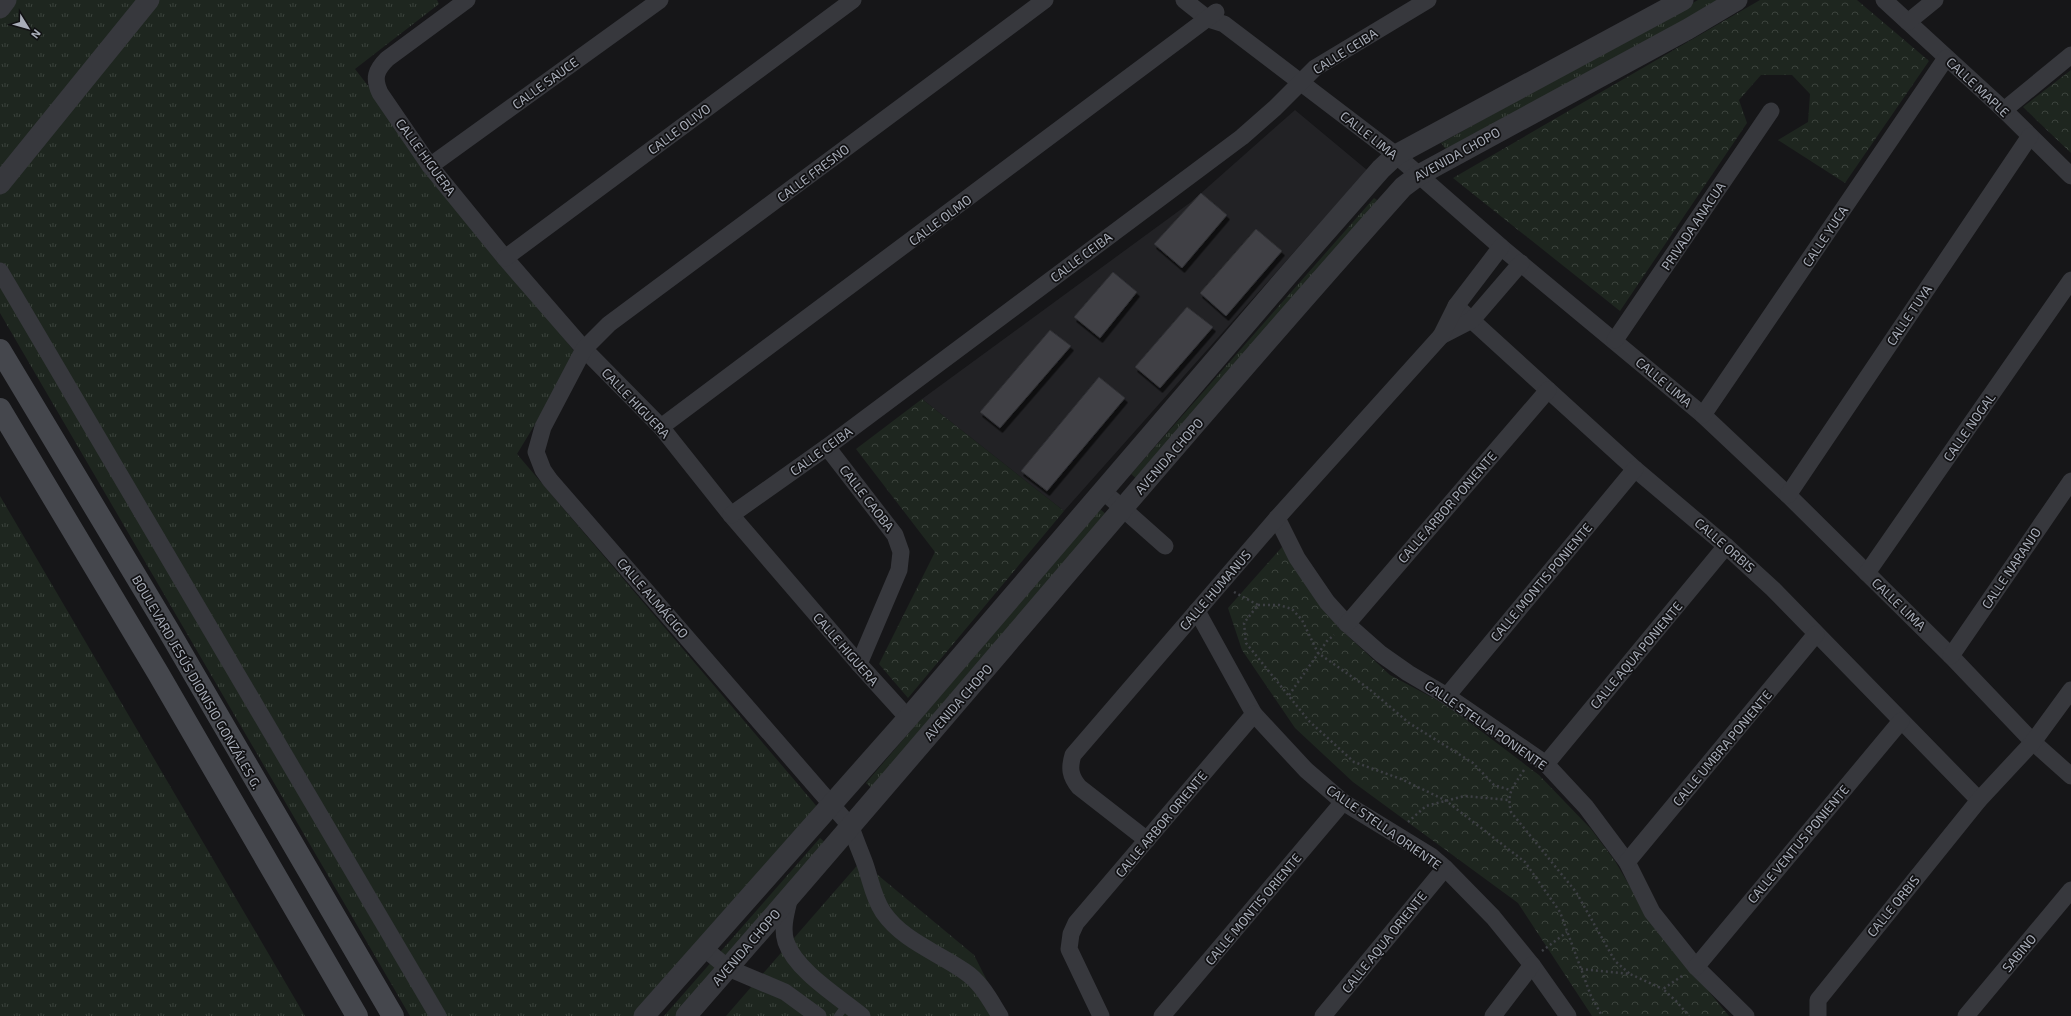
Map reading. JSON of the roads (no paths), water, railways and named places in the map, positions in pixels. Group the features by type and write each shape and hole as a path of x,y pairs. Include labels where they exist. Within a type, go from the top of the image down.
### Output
{"main road":[{"name":"BOULEVARD JESÚS DIONISIO GONZÁLES G.","path":"0,350 167,628 393,1016"},
{"path":"0,409 162,680 357,1016"}],"street":[{"path":"0,8 6,0"},
{"path":"0,184 149,0"},
{"name":"CALLE SAUCE","path":"430,166 660,0"},
{"name":"CALLE OLIVO","path":"505,258 852,0"},
{"name":"CALLE FRESNO","path":"584,349 609,324 1045,0"},
{"name":"CALLE LIMA","path":"1184,0 1215,13 1396,155 1501,247 1703,415 1788,495 1951,656 2033,742 2071,776"},
{"name":"CALLE CEIBA","path":"731,515 827,447 1242,137 1275,108 1300,81 1323,63 1428,0"},
{"name":"AVENIDA CHOPO","path":"644,1016 705,949 908,718 1288,275 1396,155 1683,0"},
{"name":"AVENIDA CHOPO","path":"686,1016 851,827 1313,287 1403,187 1418,175 1681,33 1737,0"},
{"name":"CALLE MAPLE","path":"1884,0 2004,110 2071,176"},
{"path":"1908,22 1935,0"},
{"name":"CALLE HIGUERA","path":"460,2 387,59 376,73 375,79 380,93 430,166 505,258 584,349 661,428 731,515 859,664 908,718"},
{"name":"CALLE OLMO","path":"661,428 1215,13"},
{"path":"2004,110 2071,55"},
{"name":"CALLE YUCA","path":"1703,415 1946,58"},
{"name":"PRIVADA ANACUA","path":"1614,340 1771,111"},
{"name":"CALLE TUYA","path":"1788,495 2030,136"},
{"name":"CALLE HUMANUS","path":"1147,840 1078,787 1071,778 1069,766 1072,755 1277,518 1441,336 1456,306 1501,247"},
{"name":"CALLE HUMANUS","path":"1441,336 1472,320 1521,263"},
{"path":"0,271 438,1016"},
{"name":"CALLE NOGAL","path":"1867,574 2071,280"},
{"name":"CALLE ORBIS","path":"1456,306 1635,469 1726,546 1773,589 1979,800"},
{"name":"CALLE ALMÁCIGO","path":"584,349 543,427 538,440 536,452 543,470 851,827"},
{"name":"CALLE ARBOR PONIENTE","path":"1346,624 1548,390"},
{"name":"CALLE CAOBA","path":"827,447 895,535 901,552 899,570 859,664"},
{"name":"CALLE MONTIS PONIENTE","path":"1447,696 1635,469"},
{"name":"CALLE NARANJO","path":"1951,656 2071,481"},
{"path":"1103,491 1164,546"},
{"name":"CALLE STELLA PONIENTE","path":"1277,518 1298,558 1327,602 1346,624 1381,654 1447,696 1540,760 1586,807 1627,862 1652,912 1696,967 1746,1016"},
{"name":"CALLE AQUA PONIENTE","path":"1540,760 1726,546"},
{"name":"CALLE STELLA ORIENTE","path":"1197,611 1254,714 1306,770 1343,802 1396,834 1430,856 1445,868 1493,917 1532,965 1568,1016"},
{"name":"CALLE UMBRA PONIENTE","path":"1627,862 1816,634"},
{"name":"CALLE ORBIS","path":"1818,1016 1818,1000 1979,800 2033,742 2071,690"},
{"name":"CALLE ARBOR ORIENTE","path":"1101,1016 1068,949 1071,934 1076,923 1254,714"},
{"name":"CALLE VENTUS PONIENTE","path":"1696,967 1901,721"},
{"name":"CALLE MONTIS ORIENTE","path":"1162,1016 1343,802"},
{"path":"851,827 865,865 873,894 884,913 900,931 965,971 979,984 1000,1016"},
{"name":"CALLE AQUA ORIENTE","path":"1323,1016 1445,868"},
{"name":"SABINO","path":"1966,1016 2071,890"},
{"path":"790,896 784,928 786,942 795,957 842,1010 862,1016"},
{"path":"705,949 728,968 785,992 818,1016"},
{"path":"1493,1016 1532,965"}]}
